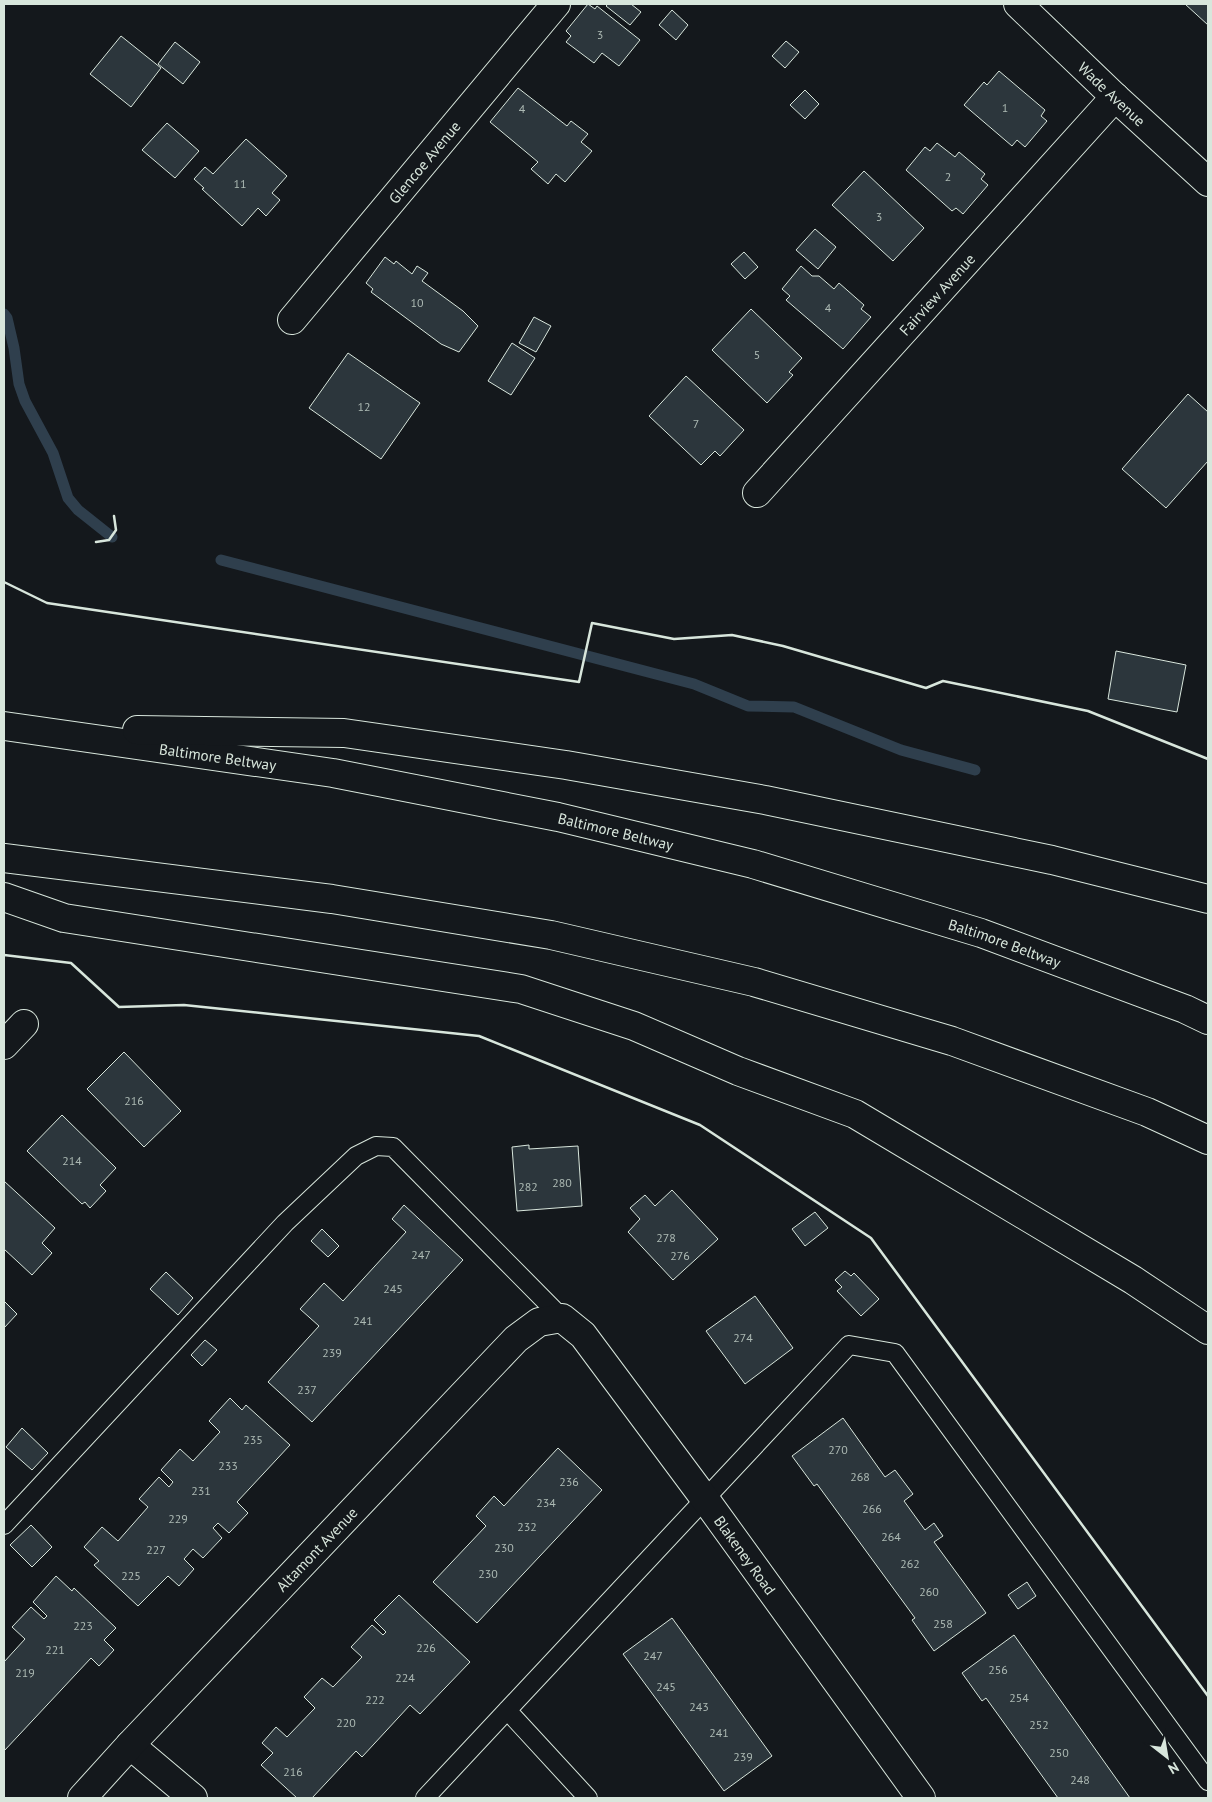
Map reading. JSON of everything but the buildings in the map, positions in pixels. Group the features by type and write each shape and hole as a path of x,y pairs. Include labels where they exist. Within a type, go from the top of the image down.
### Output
{"main road":[{"name":"Glencoe Avenue","path":"292,320 556,4"},
{"name":"Wade Avenue","path":"1018,4 1115,97 1208,182"},
{"name":"Fairview Avenue","path":"757,493 1115,97"},
{"path":"15,728 344,733 566,765 765,800 1052,860 1208,899"},
{"name":"Baltimore Beltway","path":"15,728 333,773 558,816 744,862 981,933 1185,1009 1208,1020"},
{"path":"4,858 332,899 503,927 551,935 754,982 952,1041 1147,1112 1208,1140"},
{"path":"4,897 64,918 521,989 634,1026 738,1072 855,1114 1133,1280 1208,1330"},
{"path":"4,1045 24,1024"},
{"name":"Blakeney Road","path":"562,1318 583,1335 705,1499 921,1798"},
{"name":"Altamont Avenue","path":"82,1798 130,1745 516,1339 539,1322 562,1318"},
{"path":"130,1745 192,1798"}],"lane":[{"path":"4,1525 285,1224 356,1156 376,1146 393,1147 562,1318"},
{"path":"425,1798 849,1345 895,1353 1208,1781"},
{"path":"507,1710 588,1798"}],"waterway":[{"path":"4,314 7,318 14,348 19,384 25,401 53,453 68,498 78,510 112,537"},
{"path":"221,560 694,684 748,706 794,707 901,750 975,770"}],"wall":[{"path":"96,542 109,540 116,530 114,516"},
{"path":"4,582 47,603 579,682 592,623 674,639 732,635 783,646 926,688 943,681 1088,711 1208,759"},
{"path":"4,955 71,963 119,1007 184,1005 479,1036 700,1125 871,1238 1208,1696"}]}
